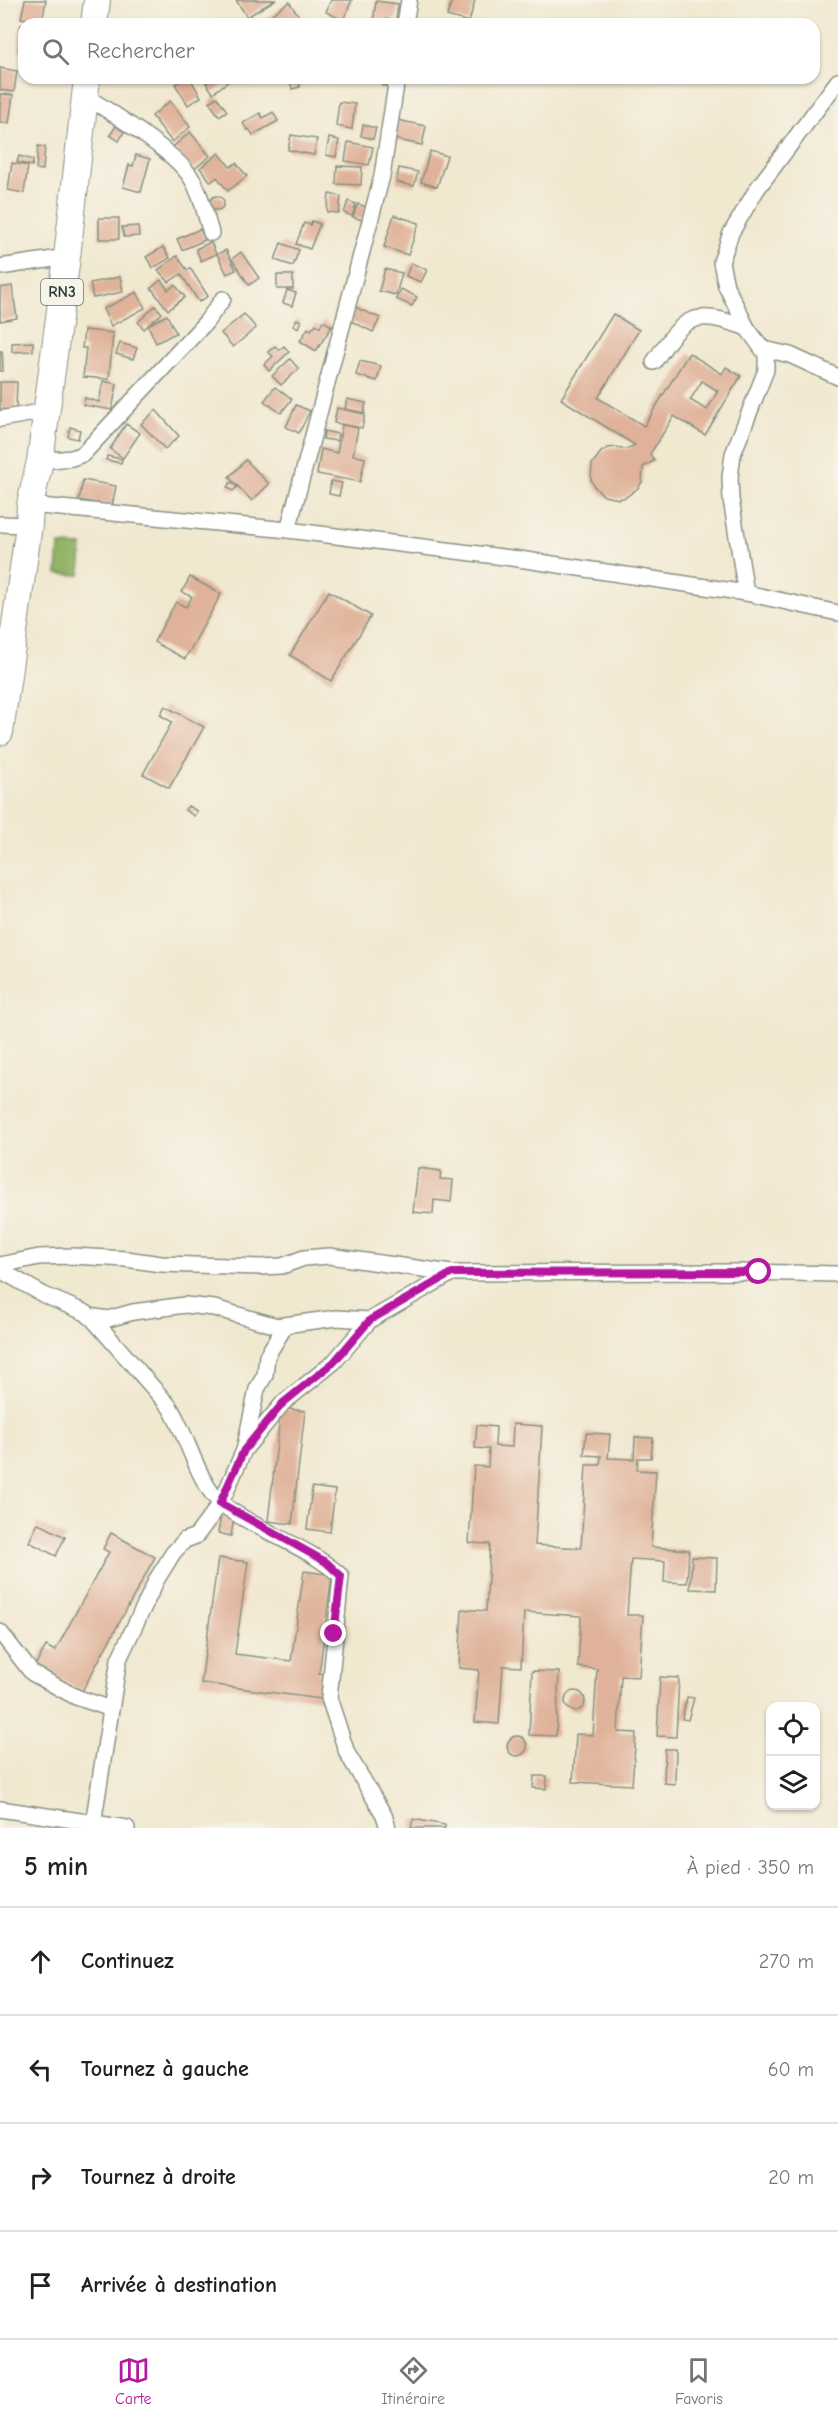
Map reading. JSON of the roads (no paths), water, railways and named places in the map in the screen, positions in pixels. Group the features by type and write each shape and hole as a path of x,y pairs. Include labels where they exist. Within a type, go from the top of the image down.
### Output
{"highway":[{"path":"95,18 97,0"},
{"name":"RN3","path":"0,732 7,626 40,461 83,122 93,94"}],"street":[{"path":"406,18 409,0"},
{"path":"746,593 731,499 730,477 733,454 766,370 766,354 747,328 726,286 721,262 731,233 757,189 838,81"},
{"path":"288,530 382,176 396,84"},
{"path":"93,94 189,174 197,190 211,233"},
{"path":"0,267 67,257"},
{"path":"40,461 72,458 83,454 216,312 223,299"},
{"path":"654,362 676,330 686,323 701,318 719,317 747,328"},
{"path":"764,349 790,355 838,377"},
{"path":"0,419 46,411"},
{"path":"0,524 30,515 288,530 746,593 838,613"},
{"path":"0,1265 39,1257 73,1256 126,1259 161,1264 261,1267 282,1266 304,1258 329,1256 452,1273 838,1274"},
{"path":"0,1270 44,1295 89,1316 108,1319 133,1312 185,1305 214,1308 277,1326 336,1318 370,1320"},
{"path":"244,1450 283,1403 334,1362 370,1320 452,1273"},
{"path":"89,1316 169,1406 176,1416 203,1478 220,1503 326,1562 341,1576 329,1698 347,1753 384,1815 388,1828"},
{"path":"93,1824 119,1659 157,1579 173,1553 185,1540 196,1536 220,1503 244,1450 257,1389 265,1375 267,1356 285,1326"},
{"path":"0,1632 32,1672 76,1697 111,1709"},
{"path":"0,1809 127,1828"}]}
